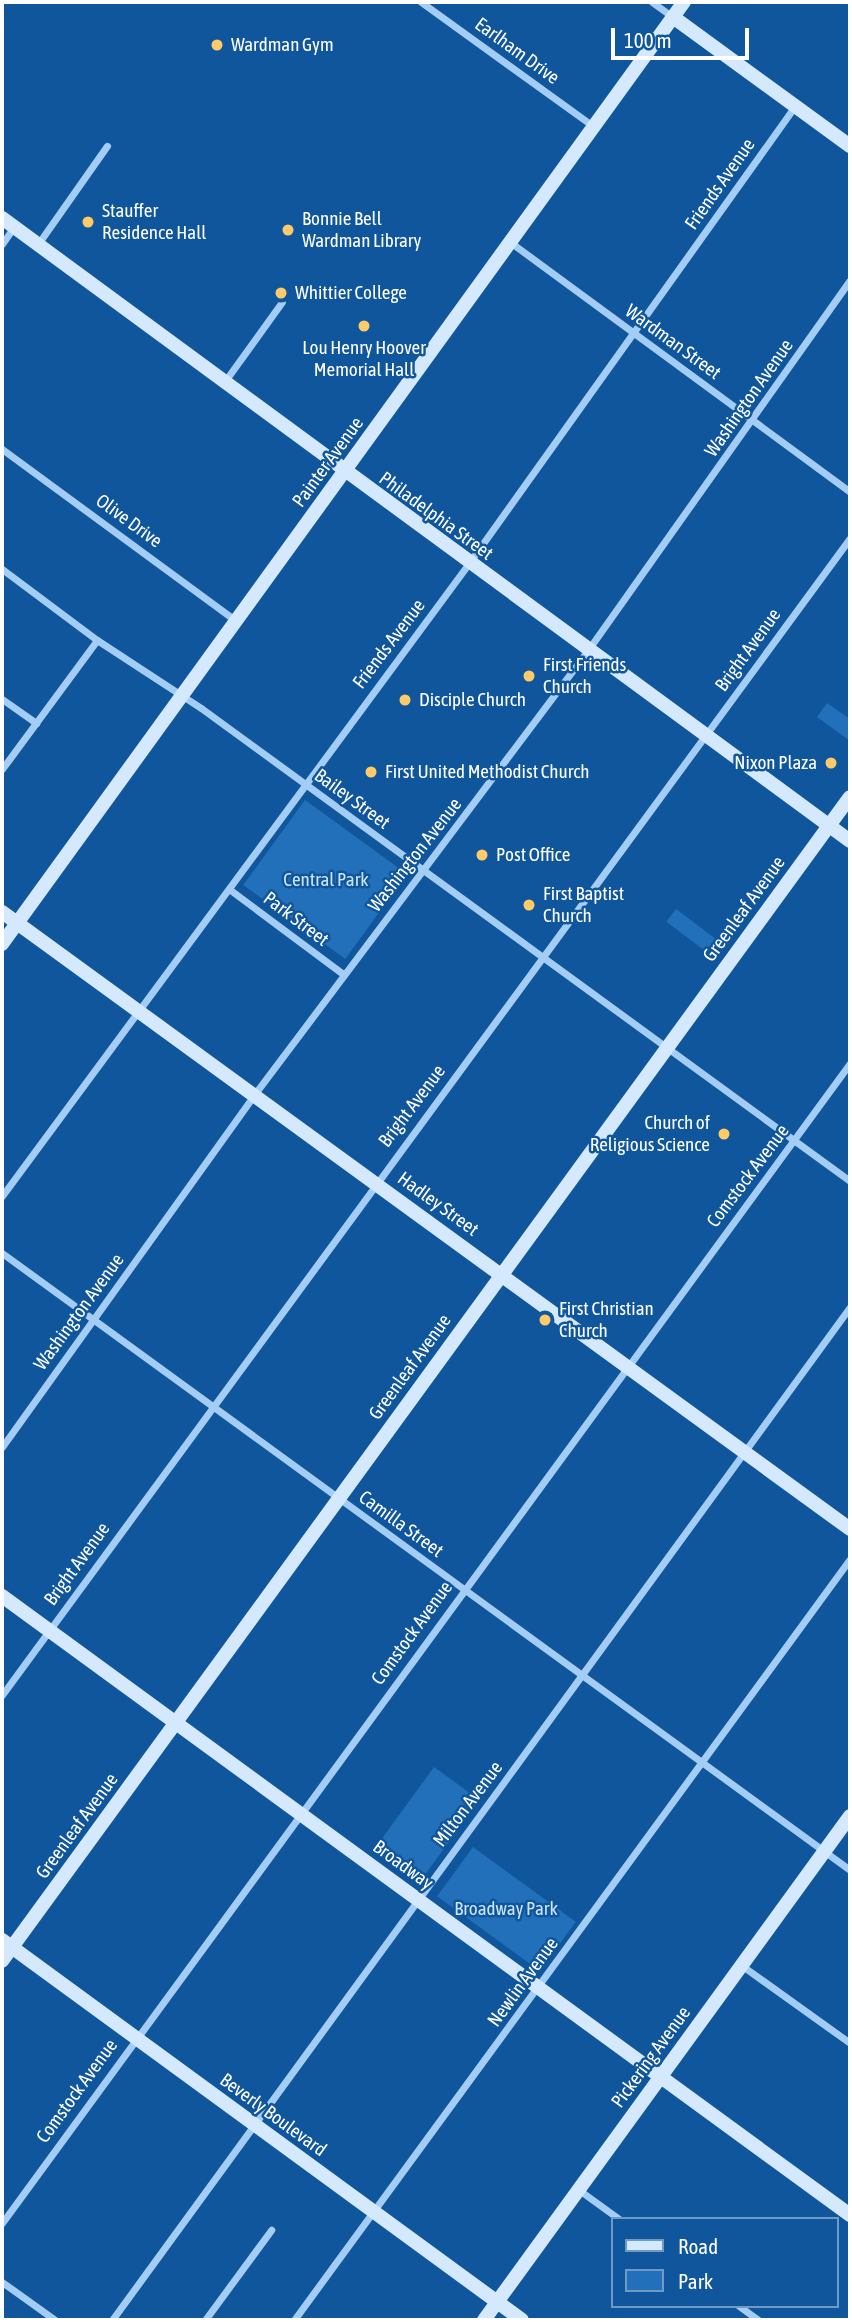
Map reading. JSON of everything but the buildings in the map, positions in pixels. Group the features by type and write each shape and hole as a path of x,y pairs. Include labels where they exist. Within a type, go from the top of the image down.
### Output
{"street":[{"name":"Earlham Drive","path":"421,2 594,127"},
{"path":"652,2 850,146"},
{"name":"Painter Avenue","path":"2,944 684,2"},
{"name":"Friends Avenue","path":"2,1196 469,563 795,106"},
{"path":"38,244 107,146"},
{"name":"Philadelphia Street","path":"2,218 344,472 850,841"},
{"path":"2,244 14,227"},
{"name":"Wardman Street","path":"510,242 850,492"},
{"name":"Washington Avenue","path":"2,1447 254,1095 588,650 753,421 850,280"},
{"path":"225,382 282,302"},
{"name":"Olive Drive","path":"2,449 236,621"},
{"name":"Bright Avenue","path":"2,1695 375,1182 544,957 850,538"},
{"name":"Bailey Street","path":"2,569 97,640 305,784 850,1181"},
{"path":"2,769 97,640"},
{"path":"2,699 36,723"},
{"name":"Greenleaf Avenue","path":"2,1961 7,1944 176,1723 850,797"},
{"name":"Park Street","path":"229,889 343,974"},
{"name":"Hadley Street","path":"2,912 850,1529"},
{"name":"Comstock Avenue","path":"2,2223 463,1588 850,1063"},
{"name":"Camilla Street","path":"2,1253 850,1870"},
{"name":"Milton Avenue","path":"112,2320 850,1307"},
{"name":"Newlin Avenue","path":"294,2320 850,1559"},
{"name":"Broadway","path":"2,1596 850,2215"},
{"name":"Pickering Avenue","path":"484,2320 850,1816"},
{"name":"Beverly Boulevard","path":"7,1944 522,2320"},
{"path":"741,1965 850,2043"},
{"path":"579,2190 616,2217"},
{"path":"205,2320 271,2230"},
{"path":"2,2282 55,2320"},
{"path":"741,2308 758,2320"}],"green space":[{"path":"827,703 850,719 850,741 817,717"},
{"name":"Central Park","path":"305,800 407,874 345,959 243,885"},
{"path":"676,909 723,945 713,957 666,922"},
{"name":"Broadway Park","path":"434,1767 479,1800 419,1882 374,1850"},
{"name":"Broadway Park","path":"473,1847 576,1922 540,1971 437,1896"}],"place":[{"name":"Wardman Gym","path":"217,45"},
{"name":"Stauffer Residence Hall","path":"88,222"},
{"name":"Bonnie Bell Wardman Library","path":"288,230"},
{"name":"Whittier College","path":"281,293"},
{"name":"Lou Henry Hoover Memorial Hall","path":"364,326"},
{"name":"First Friends Church","path":"529,676"},
{"name":"Disciple Church","path":"405,700"},
{"name":"Nixon Plaza","path":"831,763"},
{"name":"First United Methodist Church","path":"371,772"},
{"name":"Post Office","path":"482,855"},
{"name":"First Baptist Church","path":"529,905"},
{"name":"Church of Religious Science","path":"724,1134"},
{"name":"First Christian Church","path":"545,1320"}]}
